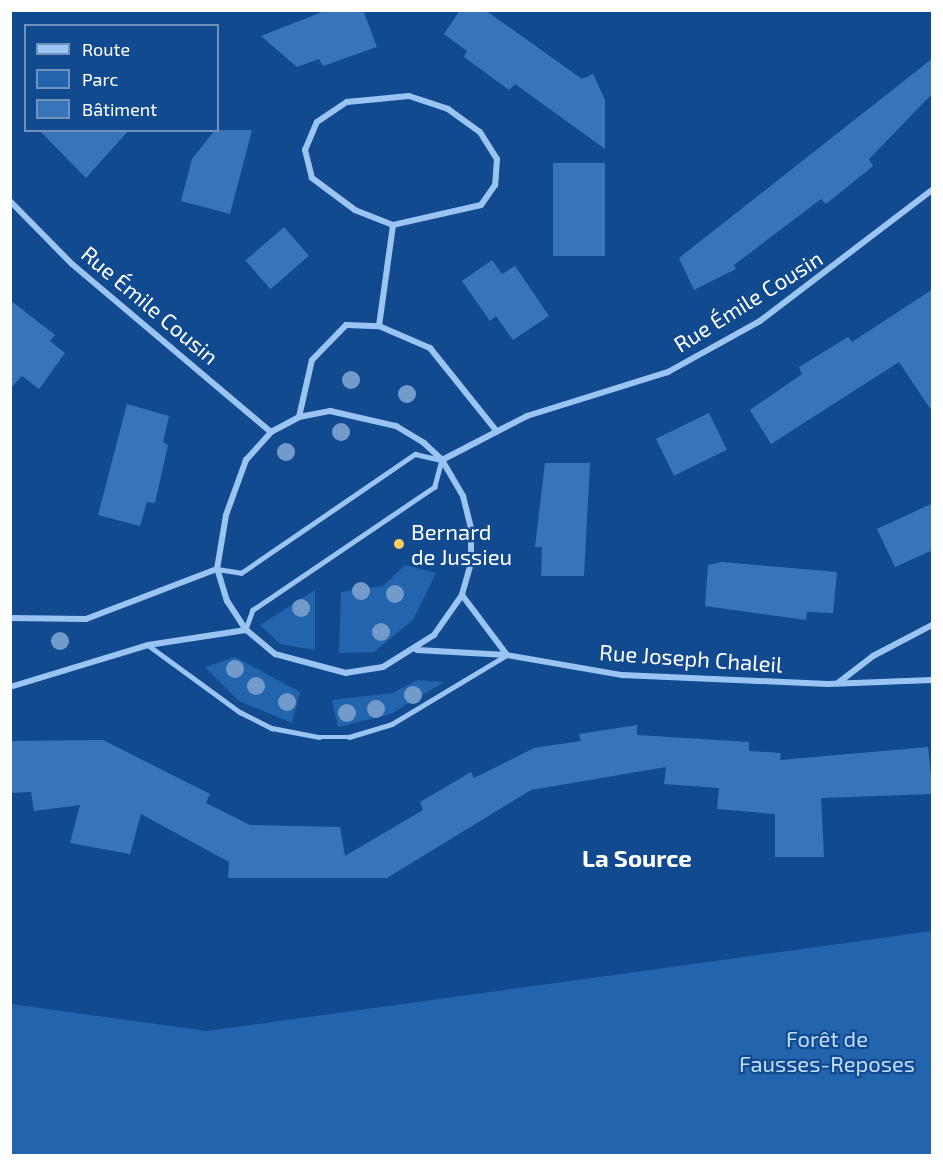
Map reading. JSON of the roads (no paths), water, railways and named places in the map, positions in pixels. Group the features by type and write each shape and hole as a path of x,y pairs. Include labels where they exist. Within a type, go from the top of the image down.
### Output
{"street":[{"path":"409,96 448,109 480,132 497,159 495,185 481,205 393,225 355,210 312,178 305,150 317,122 347,102 409,96"},
{"name":"Rue Émile Cousin","path":"442,460 495,429 688,360 827,274 933,190"},
{"name":"Rue Émile Cousin","path":"10,201 72,264 271,432"},
{"path":"379,326 393,225"},
{"path":"299,417 312,360 346,326 379,326 430,348 495,429"},
{"path":"361,414 396,426 442,460 463,496 471,529 471,563 462,595 417,650 383,667 335,672 275,654 246,630 227,601 217,569 226,515 246,460 271,432 299,417 361,414"},
{"path":"10,618 86,619 217,569"},
{"path":"462,595 507,655"},
{"path":"838,683 873,656 933,625"},
{"path":"10,687 148,645 246,630"},
{"name":"Rue Joseph Chaleil","path":"417,650 507,655 622,675 838,683 933,680"}],"lane":[{"path":"217,569 241,573 415,454 442,460 435,487 253,610 246,630"},
{"path":"148,645 240,712 272,728 319,737 350,737 392,724 507,655"}],"place":[{"name":"Bernard de Jussieu","path":"399,544"}],"district":[{"name":"La Source","path":"637,858"}],"park label":[{"name":"Forêt de Fausses-Reposes","path":"827,1050"}]}
